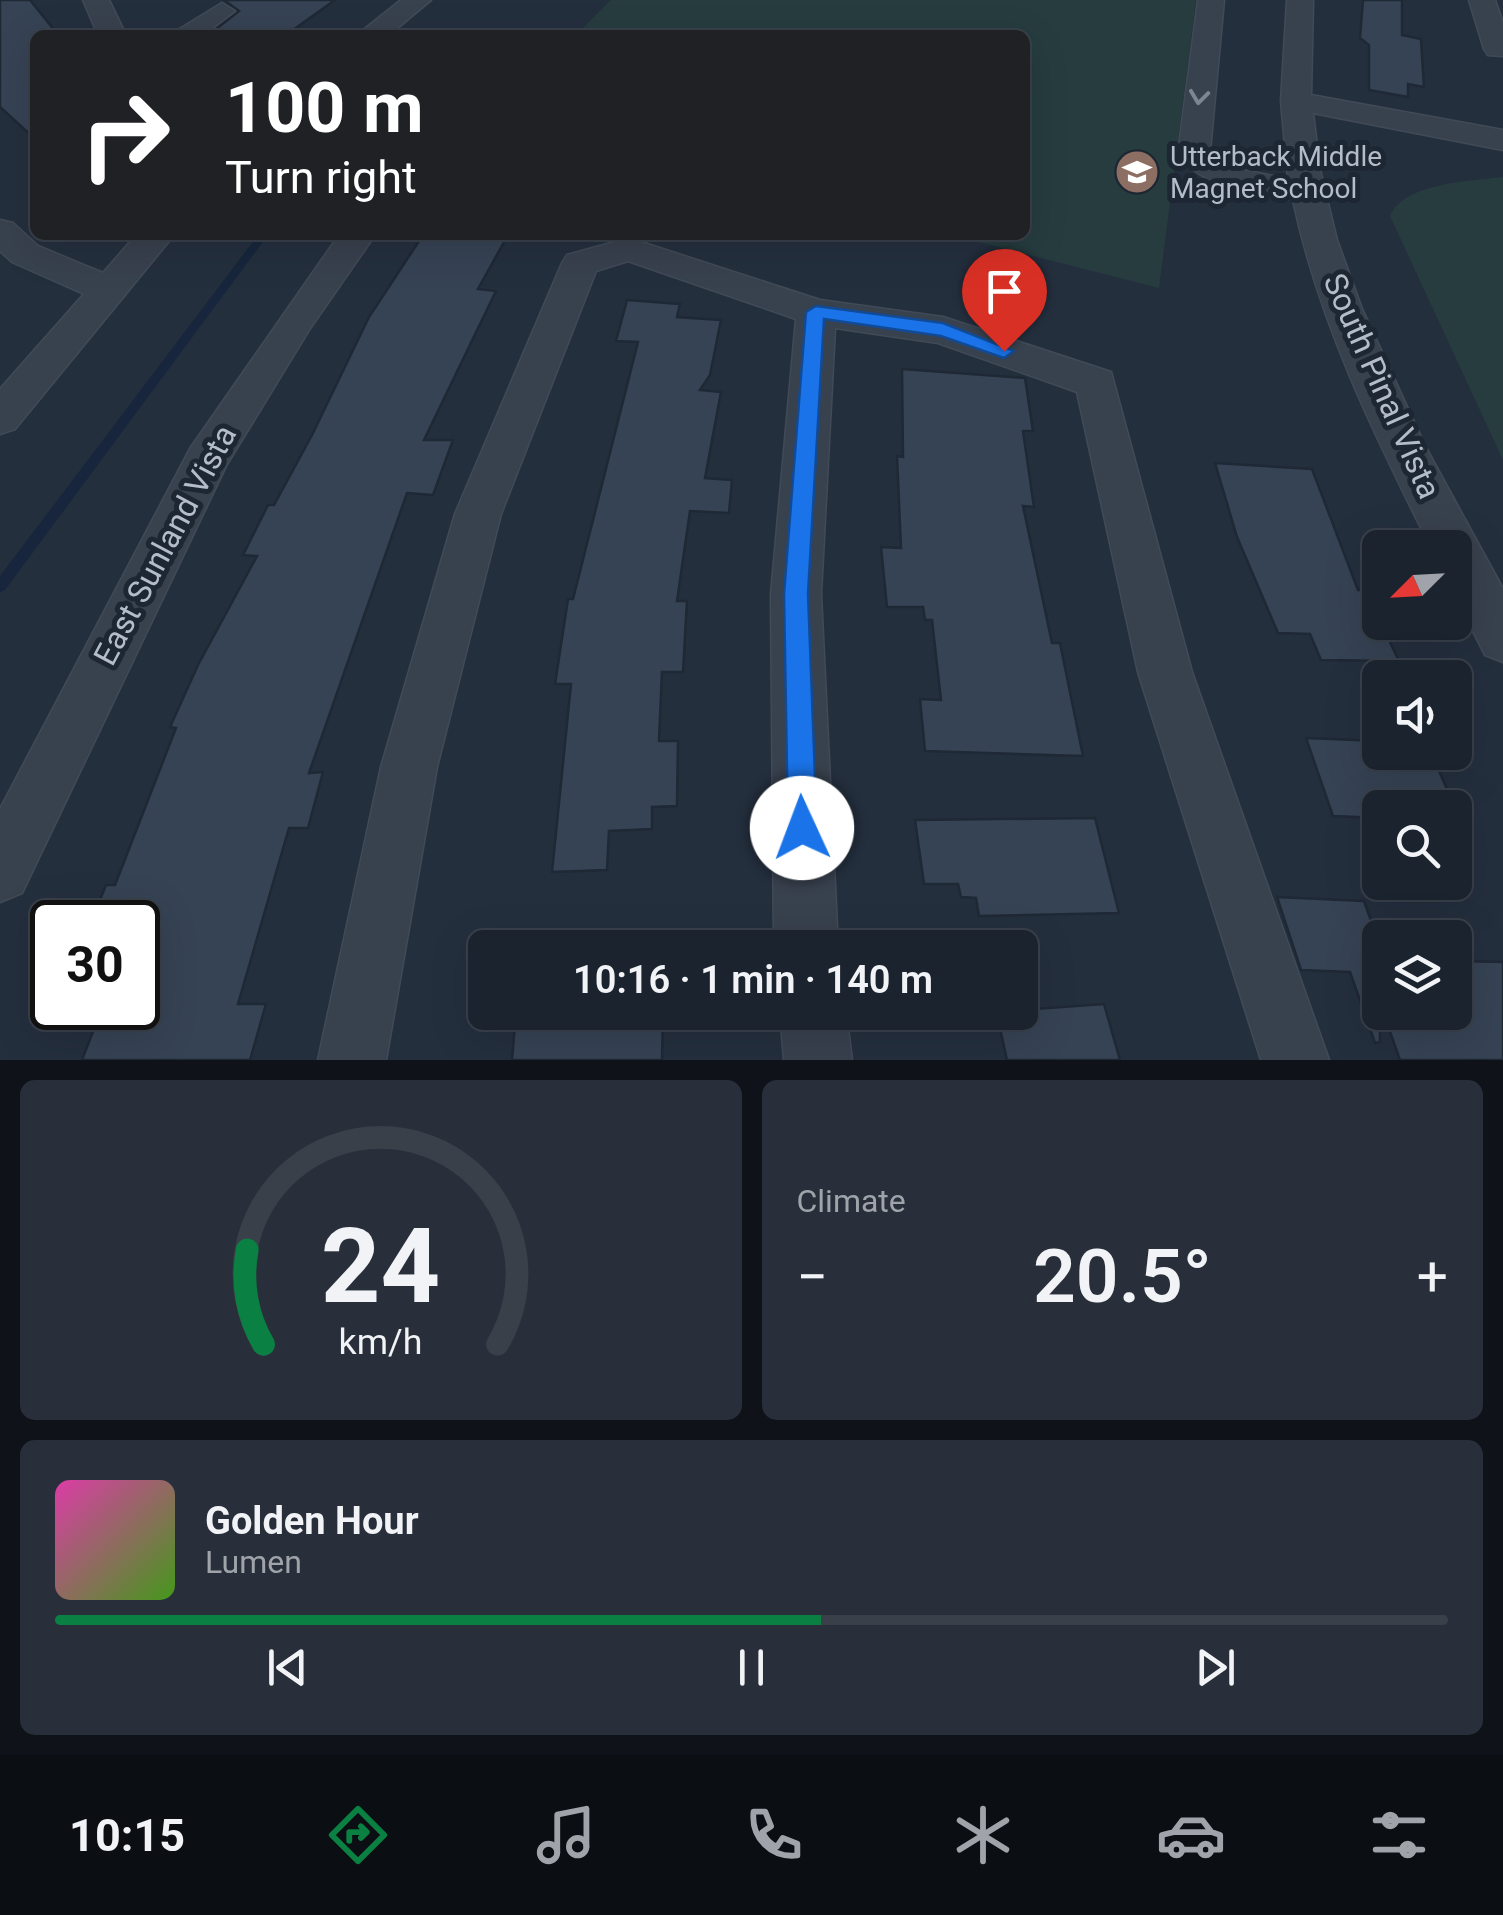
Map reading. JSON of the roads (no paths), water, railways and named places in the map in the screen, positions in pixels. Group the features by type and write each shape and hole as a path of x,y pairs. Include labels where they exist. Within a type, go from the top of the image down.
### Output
{"street":[{"path":"96,0 110,30"},
{"path":"379,30 418,0"},
{"path":"1211,0 1194,153 1204,164 1235,179 1309,192"},
{"name":"South Pinal Vista","path":"1300,0 1296,101 1309,192 1322,246 1374,384 1503,639"},
{"path":"1482,0 1500,50 1503,83"},
{"path":"192,30 222,11"},
{"path":"1296,101 1503,140"},
{"path":"0,230 25,254 108,290"},
{"path":"0,418 152,240"},
{"name":"East Sunland Vista","path":"0,871 48,768 207,459 295,321 353,240"},
{"path":"352,1060 409,767 478,514 580,263 629,250 816,312 943,330 1096,383 1165,672 1296,1060"},
{"path":"805,930 796,594 816,312"},
{"path":"815,1030 818,1060"}],"waterway":[{"path":"0,586 259,240"}],"place":[{"name":"Utterback Middle Magnet School","path":"1137,172"}]}
